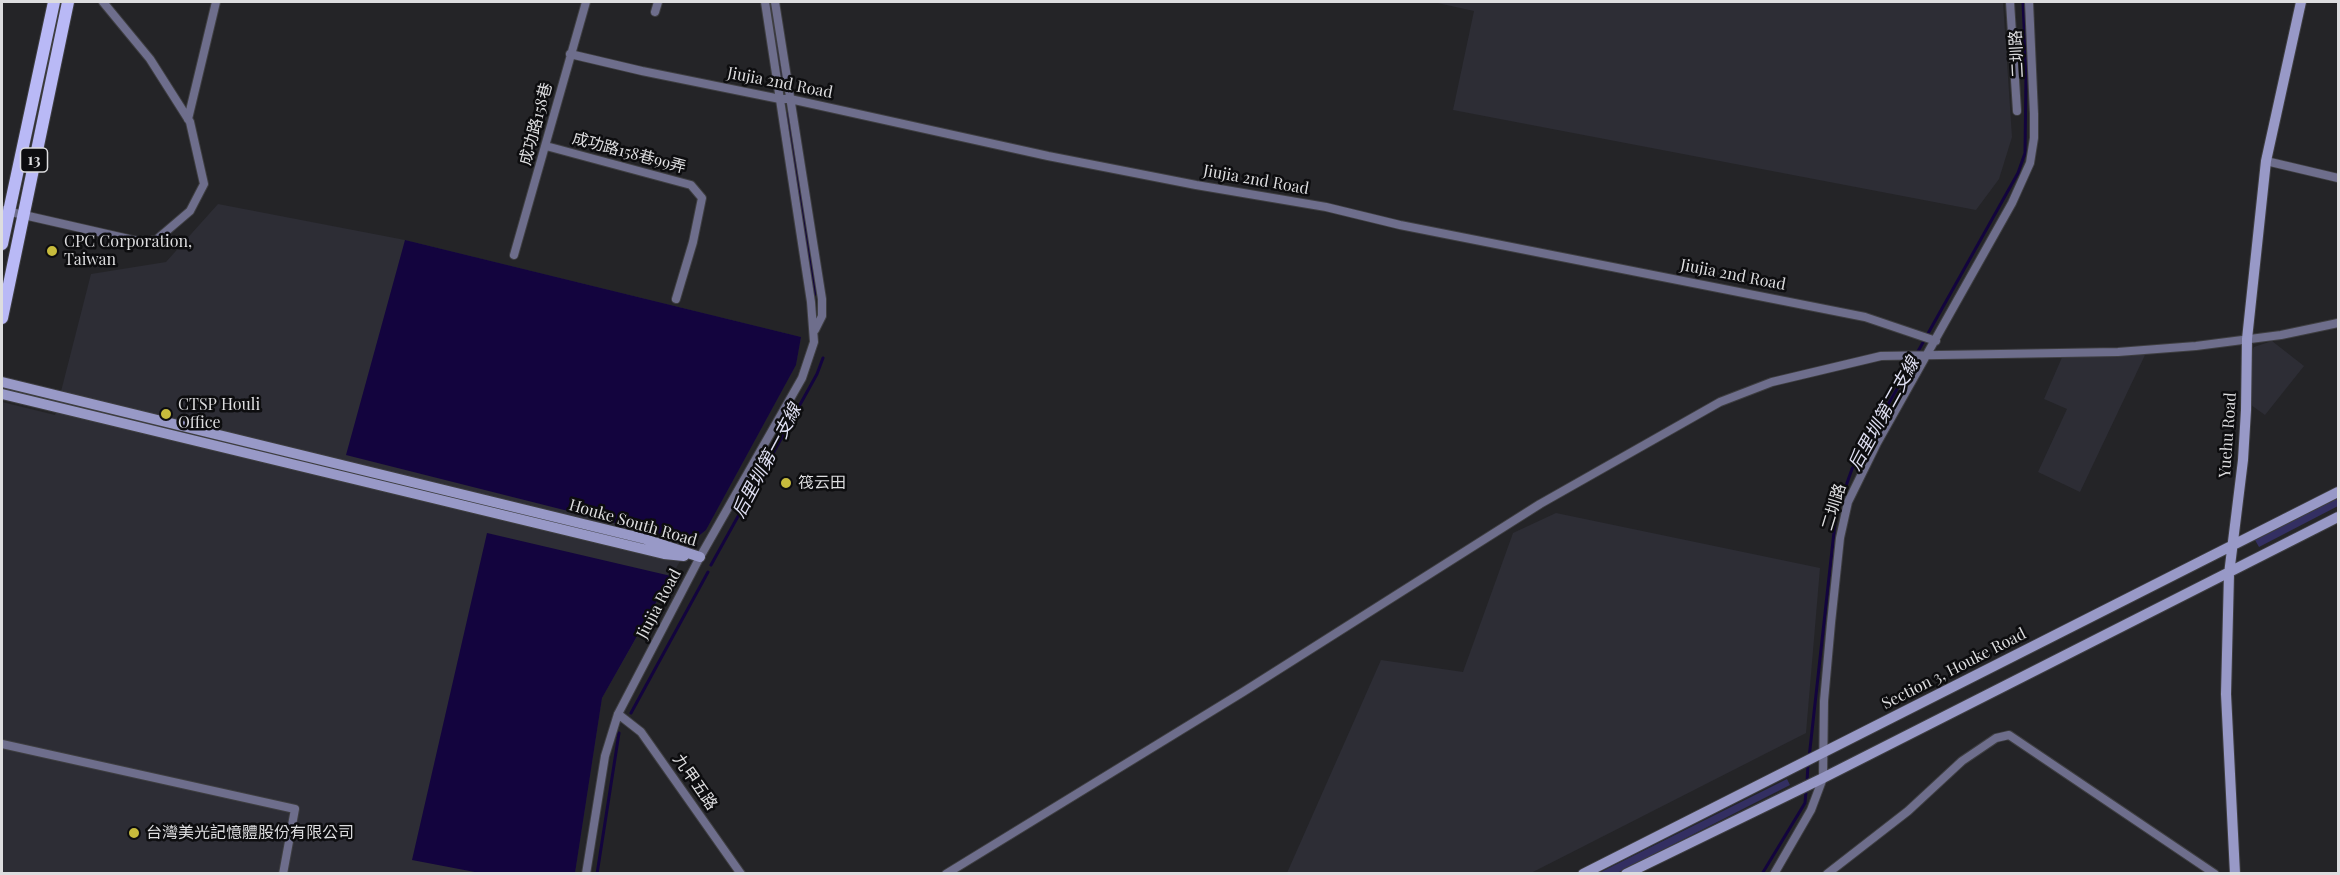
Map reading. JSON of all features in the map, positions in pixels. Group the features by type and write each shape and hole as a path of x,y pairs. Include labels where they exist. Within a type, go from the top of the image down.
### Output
{"main road":[{"name":"13","path":"2,244 5,211 54,2"},
{"name":"13","path":"2,318 68,2"}],"street":[{"path":"5,211 142,242 156,240 190,211 204,184 188,119 150,59 103,2"},
{"path":"188,119 216,2"},
{"name":"成功路158巷","path":"514,255 586,2"},
{"path":"655,12 658,2"},
{"name":"Jiujia Road","path":"765,2 815,331"},
{"name":"Jiujia Road","path":"586,873 605,756 618,714 700,557 802,378 811,354 815,331 822,316 822,299 775,2"},
{"path":"2010,2 2017,111"},
{"name":"二圳路","path":"1774,873 1811,810 1823,778 1824,701 1840,538 1848,502 1877,442 2012,203 2030,163 2034,138 2034,114 2029,2"},
{"name":"Yuehu Road","path":"2235,873 2226,694 2229,574 2234,546 2246,420 2247,339 2266,161 2301,2"},
{"name":"Jiujia 2nd Road","path":"570,54 642,71 780,99 790,99 1048,156 1196,185 1326,207 1400,225 1865,317 1935,341"},
{"name":"成功路158巷99弄","path":"546,146 691,185 702,198 693,242 676,299"},
{"path":"2266,161 2338,178"},
{"path":"946,873 1244,692 1539,504 1720,402 1772,382 1881,356 2118,352 2196,346 2338,323"},
{"name":"Houke South Road","path":"2,382 88,409"},
{"name":"Houke South Road","path":"2,394 88,409 645,539 700,557"},
{"name":"Section 3, Houke Road","path":"1583,873 2338,492"},
{"path":"1626,873 1823,778 2338,517"},
{"name":"九甲五路","path":"618,714 641,732 741,873"},
{"path":"1827,873 1908,811 1962,761 1996,738 2009,735 2215,873"},
{"path":"2,744 295,809 283,873"}],"shaded area":[{"path":"1433,2 2003,2 2012,137 1999,179 1976,210 1453,110 1474,11"},
{"path":"218,204 405,240 801,337 796,365 706,530 691,542 602,698 575,873 2,874 2,402 55,415 91,274 166,262"},
{"path":"405,240 801,337 796,365 706,530 691,542 346,455"},
{"path":"2272,341 2304,366 2265,415 2251,405 2251,353 2254,347"},
{"path":"2063,355 2145,355 2080,492 2038,472 2067,409 2044,399"},
{"path":"2338,497 2338,506 2259,547 2255,540"},
{"path":"1556,513 1820,568 1806,733 1531,873 1287,873 1381,660 1463,672 1513,533"},
{"path":"487,533 671,576 602,698 575,873 480,873 412,860"},
{"path":"1787,779 1790,785 1617,873 1597,874"}],"waterway":[{"name":"后里圳第一支線","path":"770,2 783,85"},
{"name":"后里圳第二支線","path":"1809,758 1836,514 1852,469 2018,173 2025,153 2026,73 2023,2"},
{"name":"后里圳第一支線","path":"788,114 815,294"},
{"name":"后里圳第一支線","path":"711,565 817,374 823,358"},
{"name":"后里圳第一支線","path":"631,713 708,572"},
{"name":"后里圳第一支線","path":"597,874 619,733"},
{"name":"后里圳第二支線","path":"1807,782 1808,764"},
{"name":"后里圳第二支線","path":"1762,874 1805,803 1806,791"}],"place":[{"name":"CPC Corporation, Taiwan","path":"52,251"},
{"name":"CTSP Houli Office","path":"166,414"},
{"name":"筏云田","path":"786,483"},
{"name":"台灣美光記憶體股份有限公司","path":"134,833"}]}
